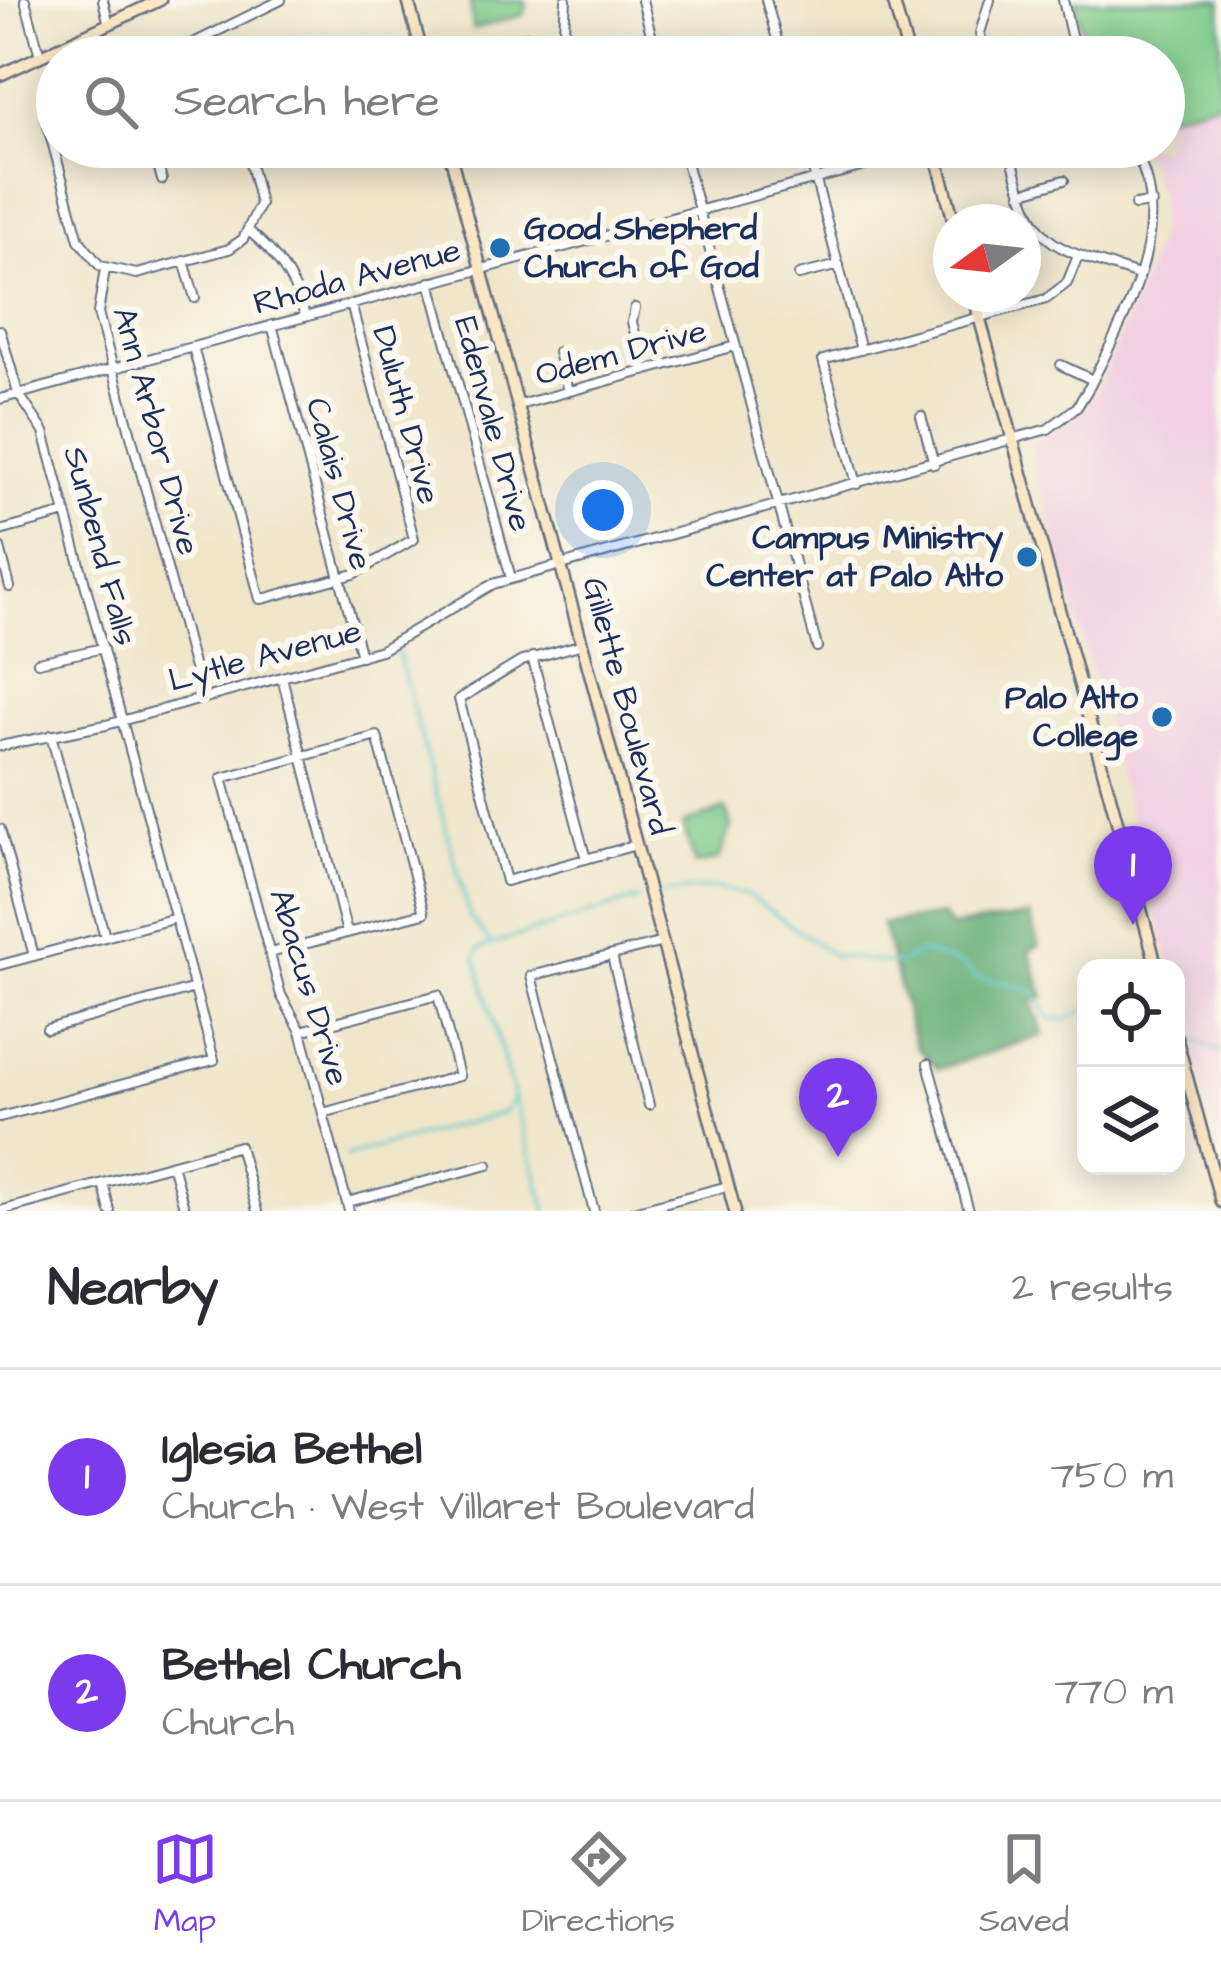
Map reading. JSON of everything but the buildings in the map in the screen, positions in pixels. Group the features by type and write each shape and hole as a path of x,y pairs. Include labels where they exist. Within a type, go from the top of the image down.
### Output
{"main road":[{"path":"87,36 160,0"},
{"path":"408,0 417,36"},
{"path":"893,0 903,36"},
{"path":"0,75 36,61"},
{"name":"Gillette Boulevard","path":"454,168 735,1211"},
{"path":"940,168 949,204"},
{"path":"978,312 1155,959"},
{"path":"1184,1067 1221,1202"}],"street":[{"path":"25,0 36,41"},
{"path":"103,0 110,25"},
{"path":"207,36 281,0"},
{"path":"564,36 566,0"},
{"path":"642,0 651,36"},
{"path":"766,0 776,36"},
{"path":"980,36 990,0"},
{"path":"1063,0 1071,36"},
{"path":"95,32 97,36"},
{"name":"Ann Arbor Drive","path":"59,168 79,240 105,269 97,302 202,698"},
{"path":"159,168 162,180"},
{"path":"105,269 131,274 230,248 250,232 260,198 252,168"},
{"path":"688,168 817,647"},
{"path":"813,168 861,350"},
{"name":"Rhoda Avenue","path":"0,399 857,168"},
{"path":"1014,168 1037,232 1078,256 1139,275"},
{"path":"1135,205 1152,203 1140,168"},
{"path":"1021,193 1064,180"},
{"name":"Lytle Avenue","path":"0,746 122,721 361,656 391,646 482,589 511,578 934,464 1057,424 1077,407 1094,380 1139,275 1151,238 1152,203"},
{"path":"250,232 268,247 294,284 305,316"},
{"path":"856,484 823,360 1058,292 1078,256"},
{"path":"184,261 195,298"},
{"path":"799,275 839,265"},
{"name":"Edenvale Drive","path":"430,282 511,578"},
{"name":"Duluth Drive","path":"340,578 415,539 351,304"},
{"path":"635,308 632,322 645,371"},
{"name":"Calais Drive","path":"272,325 361,656"},
{"name":"Sunbend Falls","path":"0,330 18,393 44,432 214,1060 0,1117"},
{"path":"193,346 260,599 340,578"},
{"name":"Odem Drive","path":"519,405 735,346"},
{"path":"558,352 568,391"},
{"path":"1061,365 1094,380"},
{"path":"921,416 934,464"},
{"path":"0,531 66,512"},
{"path":"0,548 10,586"},
{"path":"583,644 532,658 458,699 506,880 637,845"},
{"path":"38,662 103,648"},
{"path":"532,658 586,859"},
{"path":"282,677 347,933"},
{"path":"51,735 105,937"},
{"path":"270,953 424,913 377,736 299,757"},
{"name":"Abacus Drive","path":"299,757 222,778 284,1004 301,1031 348,1206"},
{"path":"0,830 34,956"},
{"path":"0,965 176,918"},
{"path":"594,1211 531,976 663,942"},
{"path":"612,956 649,1105"},
{"path":"47,1029 195,988"},
{"path":"301,1031 438,995 459,1076 323,1113"},
{"path":"928,1064 969,1211"},
{"path":"0,1211 37,1206 239,1146 257,1211"},
{"path":"172,1164 185,1211"},
{"path":"348,1206 488,1165"},
{"path":"103,1183 110,1211"},
{"path":"633,1211 728,1186"}],"shaded area":[{"name":"Palo Alto College","path":"1221,100 1221,1153 1185,1019 1185,959 1169,959 1030,445 1065,425 1097,391 1159,234 1159,193 1150,168 1185,168 1185,109"}],"green space":[{"path":"470,0 525,0 527,7 523,15 473,29"},
{"path":"1075,0 1221,0 1221,100 1185,109 1185,36 1083,36"},
{"path":"726,809 731,827 719,859 695,865 683,824"},
{"path":"942,915 950,927 1030,916 1039,946 1029,950 1044,996 1032,1002 1044,1035 938,1069 915,1045 882,924"}],"waterway":[{"path":"398,653 470,917 489,941"},
{"path":"659,894 715,888 748,895 834,956 899,964 920,952 963,965 974,977 1032,989 1049,1018 1067,1020 1077,1014"},
{"path":"346,1156 505,1112 514,1098 476,958 480,948 638,899"},
{"path":"1190,1038 1221,1052"},
{"path":"514,1098 547,1211"}],"place":[{"name":"Good Shepherd Church of God","path":"500,248"},
{"name":"Campus Ministry Center at Palo Alto","path":"1027,557"},
{"name":"Palo Alto College","path":"1162,717"},
{"name":"Iglesia Bethel","path":"1133,925"},
{"name":"Bethel Church","path":"838,1157"}]}
